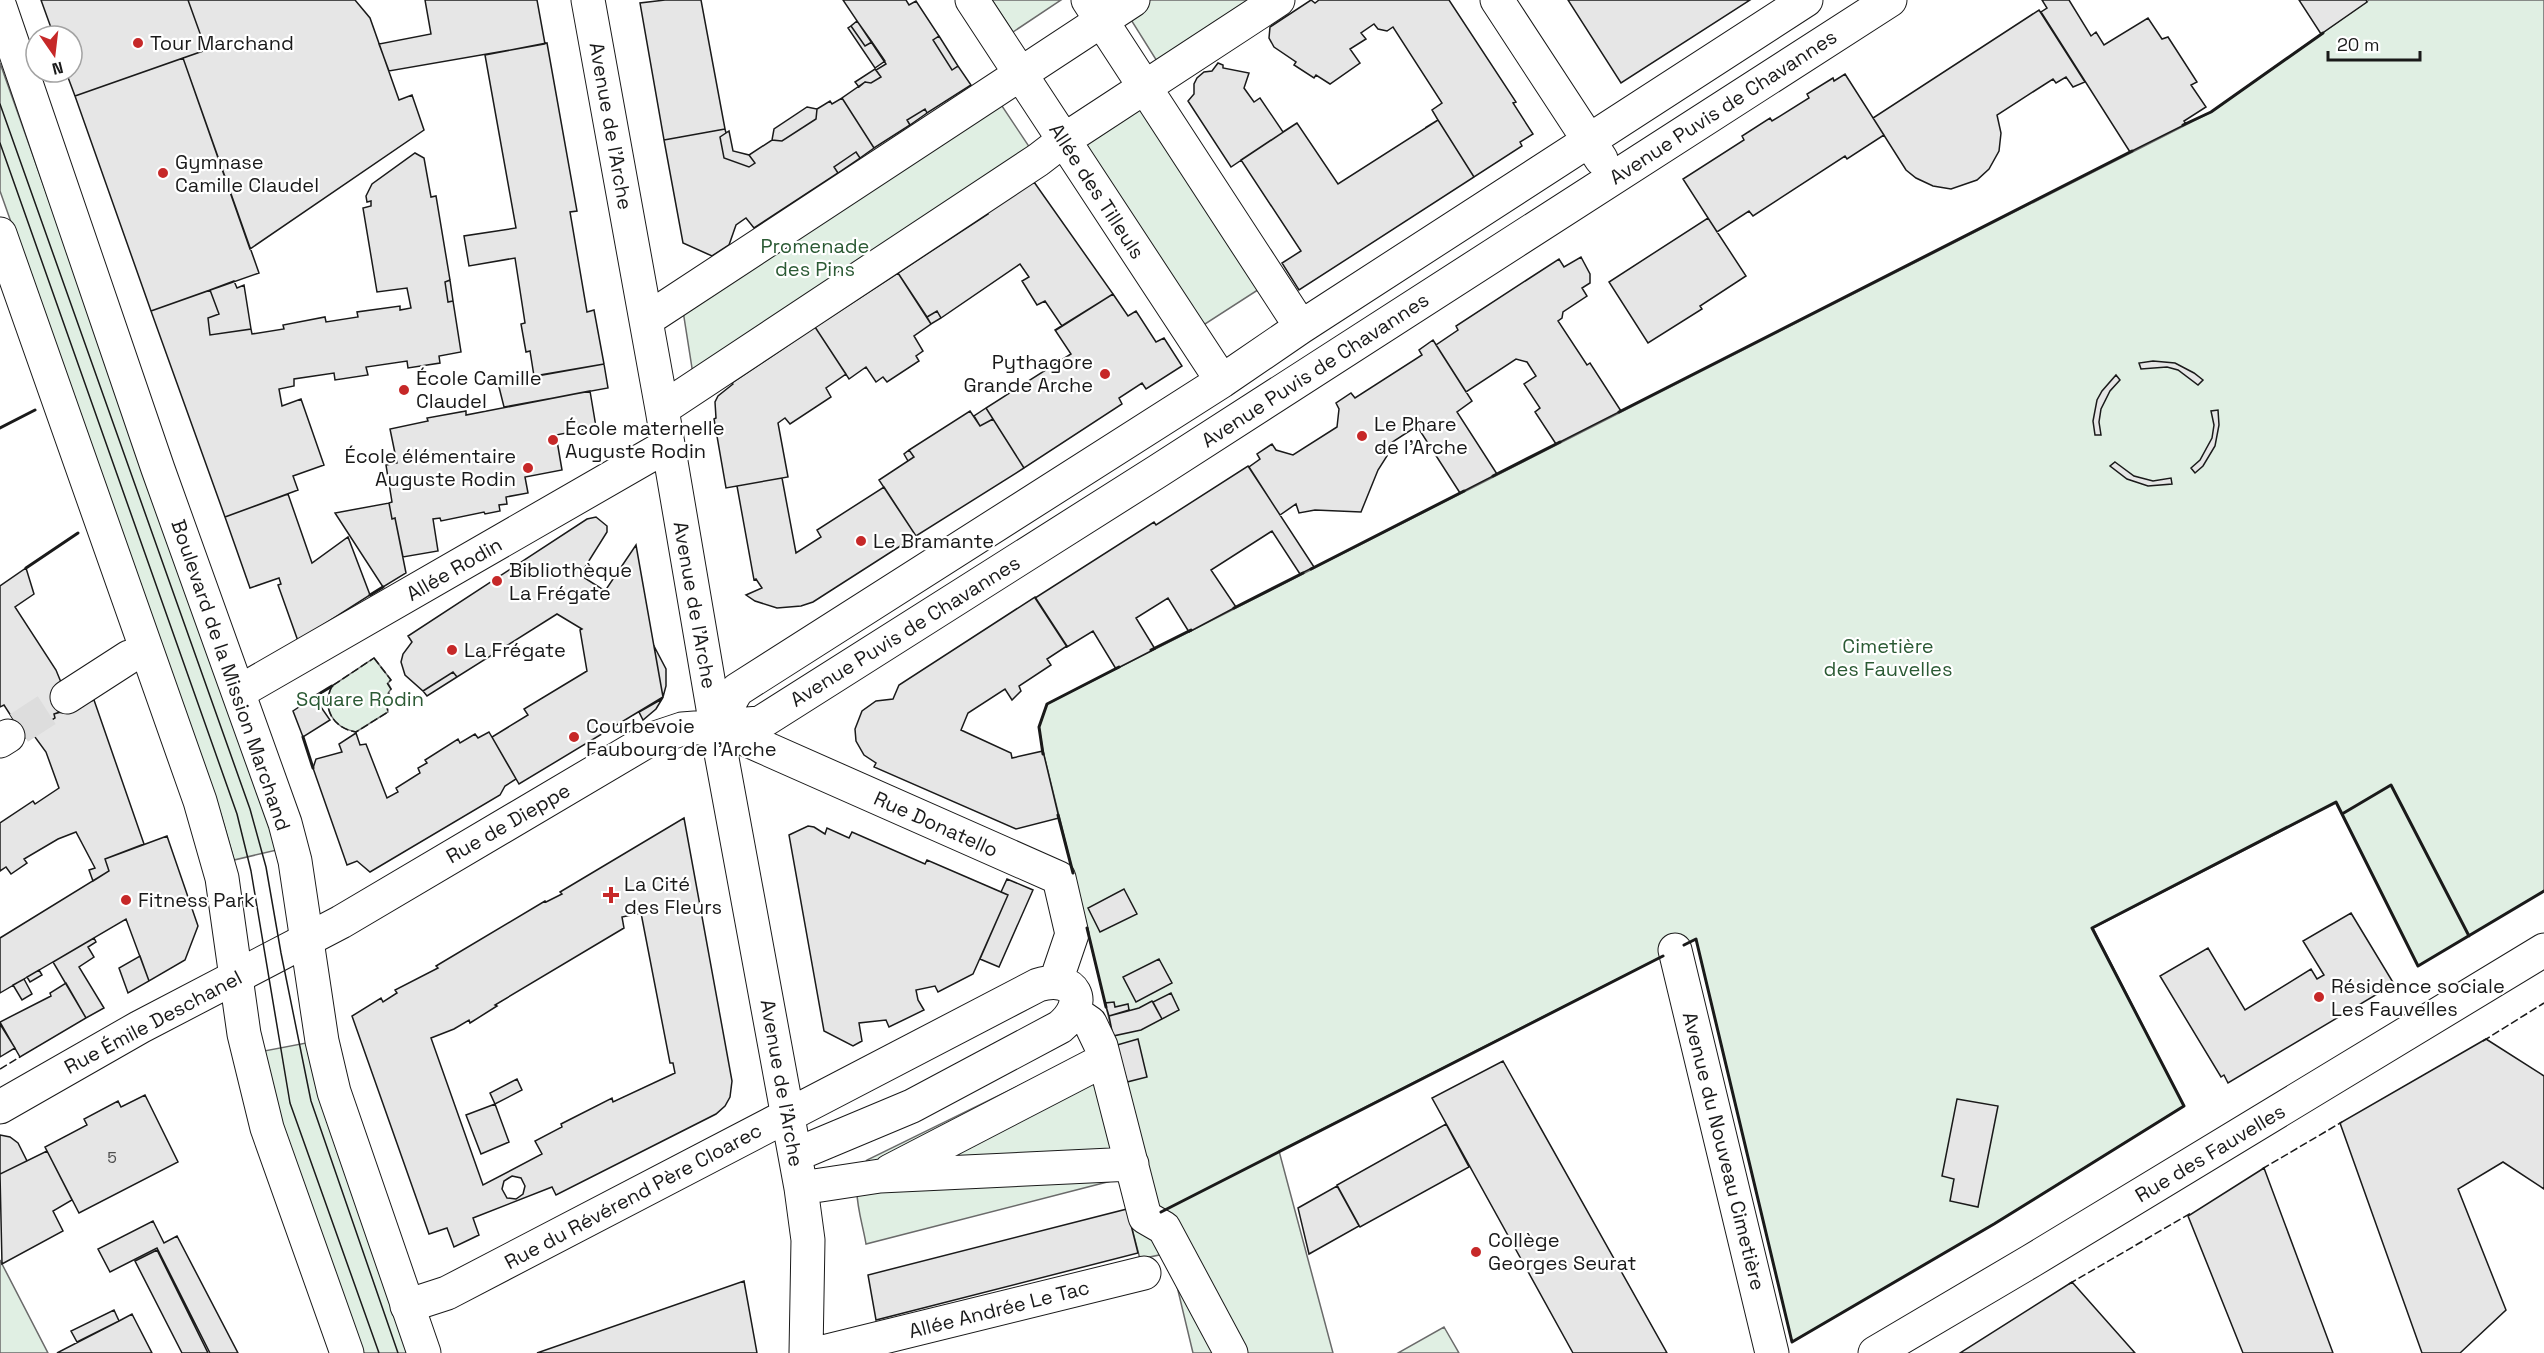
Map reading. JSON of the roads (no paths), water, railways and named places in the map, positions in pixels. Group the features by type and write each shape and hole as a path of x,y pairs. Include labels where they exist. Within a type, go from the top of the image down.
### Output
{"street":[{"name":"Avenue de l'Arche","path":"588,0 662,409 716,726 801,1188 808,1240 806,1353"},
{"name":"Allée des Tilleuls","path":"972,0 1222,381"},
{"path":"646,320 1021,74 1094,11 1133,0"},
{"path":"662,409 1278,0"},
{"name":"Avenue Puvis de Chavannes","path":"716,726 737,690 1222,381 1301,327 1806,0"},
{"name":"Avenue Puvis de Chavannes","path":"716,726 760,723 1225,428 1890,0"},
{"path":"1507,3 1588,141 1613,178"},
{"name":"Boulevard de la Mission Marchand","path":"0,7 158,469 285,823 295,861 322,1041 334,1092 423,1353"},
{"path":"1094,11 1301,327"},
{"path":"0,234 200,801 222,878 238,976 244,1034 267,1128 347,1353"},
{"name":"Allée Rodin","path":"239,692 668,445"},
{"path":"67,697 129,657"},
{"name":"Rue de Dieppe","path":"307,939 341,922 650,740 682,729 716,726"},
{"name":"Rue Donatello","path":"716,726 1059,878 1072,934 1056,981"},
{"name":"Rue Émile Deschanel","path":"0,1107 140,1027 307,939"},
{"name":"Avenue du Nouveau Cimetière","path":"1675,950 1772,1353"},
{"name":"Rue des Fauvelles","path":"1875,1353 2031,1262 2544,951"},
{"path":"795,1155 912,1106 1060,1027 1074,1012 1077,998 1074,991 1064,982 1056,981"},
{"name":"Rue du Révérend Père Cloarec","path":"407,1306 447,1293 1038,985 1056,981"},
{"path":"1074,1012 1090,1023 1104,1060 1146,1217 1164,1228 1231,1353"},
{"path":"880,1176 1104,1060"},
{"path":"888,1062 912,1106"},
{"path":"801,1188 880,1176 1132,1164"},
{"name":"Allée Andrée Le Tac","path":"819,1353 1144,1273"}],"tunnel":[{"path":"19,728 67,697"}],"tram line":[{"path":"0,104 250,809 266,867 311,1101 398,1353"},
{"path":"0,143 237,814 251,871 290,1103 379,1353"}],"place":[{"name":"Tour Marchand","path":"138,43"},
{"name":"Gymnase Camille Claudel","path":"163,173"},
{"name":"Pythagore Grande Arche","path":"1105,374"},
{"name":"École Camille Claudel","path":"404,390"},
{"name":"Le Phare de l'Arche","path":"1362,436"},
{"name":"École maternelle Auguste Rodin","path":"553,440"},
{"name":"École élémentaire Auguste Rodin","path":"528,468"},
{"name":"Le Bramante","path":"861,541"},
{"name":"Bibliothèque La Frégate","path":"497,581"},
{"name":"La Frégate","path":"452,650"},
{"name":"Courbevoie Faubourg de l'Arche","path":"574,737"},
{"name":"La Cité des Fleurs","path":"611,895"},
{"name":"Fitness Park","path":"126,900"},
{"name":"Résidence sociale Les Fauvelles","path":"2319,997"},
{"name":"Collège Georges Seurat","path":"1476,1252"}],"park label":[{"name":"Promenade des Pins","path":"815,258"},
{"name":"Cimetière des Fauvelles","path":"1888,658"},
{"name":"Square Rodin","path":"360,699"}]}
